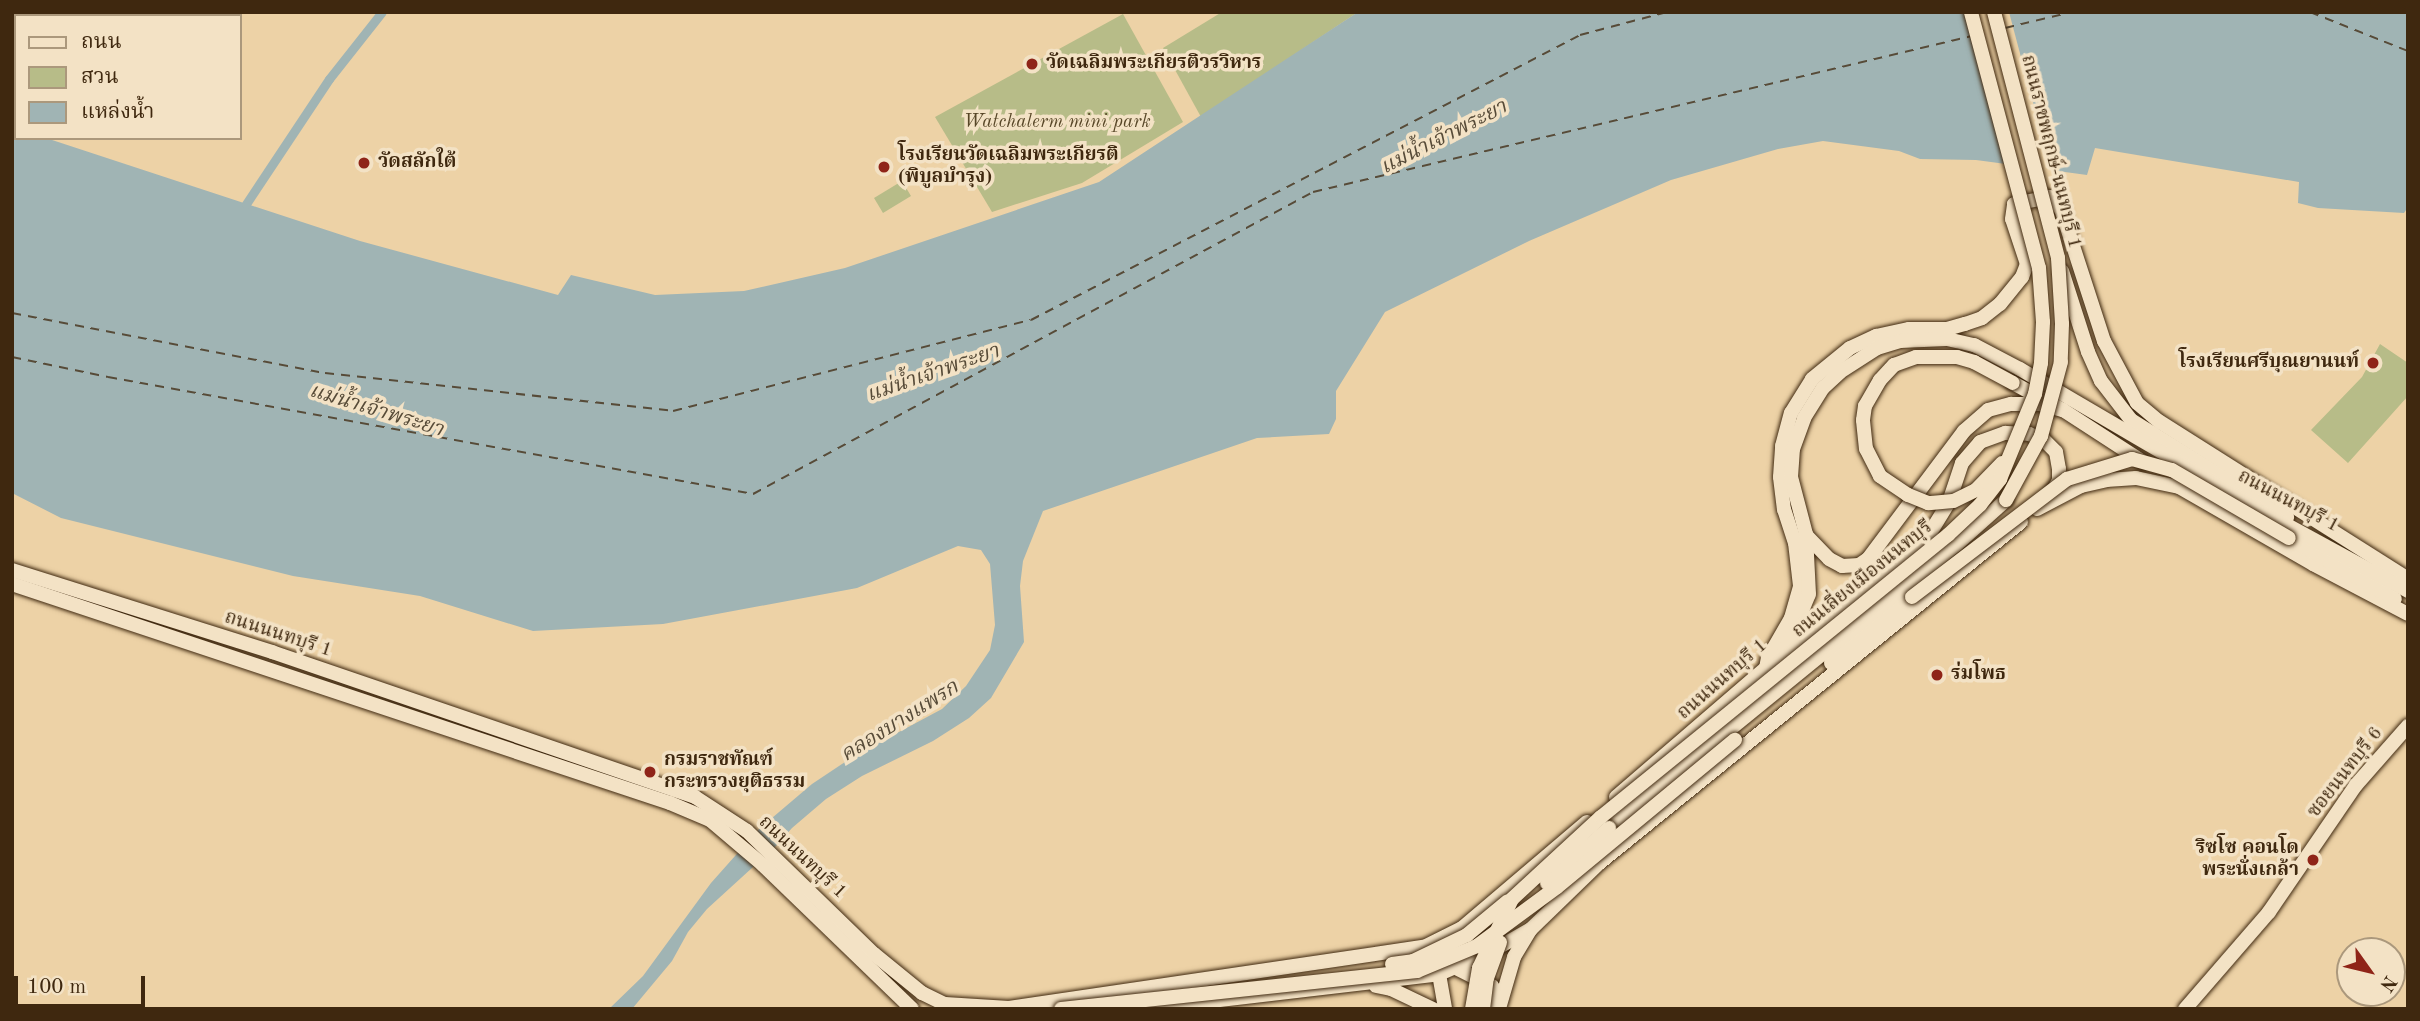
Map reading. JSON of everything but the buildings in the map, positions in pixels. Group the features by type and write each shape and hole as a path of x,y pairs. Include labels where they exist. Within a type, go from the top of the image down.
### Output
{"main road":[{"name":"ถนนราชพฤกษ์-นนทบุรี 1","path":"1971,12 2030,235"},
{"name":"ถนนราชพฤกษ์-นนทบุรี 1","path":"1994,12 2058,258 2062,362 2041,436 2006,500"},
{"path":"1766,668 1768,658 1791,618 1800,586 1795,543 1784,510 1780,477 1782,446 1791,413 1812,379 1850,348 1876,336 1909,329 1947,329 1965,324 1982,318 2000,304 2022,277 2027,264 2012,219 2014,204 2049,197 2061,209 2104,341 2137,403 2160,422 2408,579"},
{"name":"ถนนเลี่ยงเมืองนนทบุรี","path":"1472,1009 1479,968 1512,899 1601,817 1948,535 1991,493 2014,450 2035,394 2041,363 2043,322 2039,268 2030,235"},
{"path":"2058,258 2088,352 2115,401 2131,420 2239,485 2310,536"},
{"name":"ถนนนนทบุรี 1","path":"768,861 922,993 945,1004 1009,1008 1224,974 1424,947 1462,928 1766,668 1782,658 1809,594 1806,534 1791,477 1793,449 1812,403 1823,388 1858,358 1900,341 1960,341 2009,363 2254,507 2408,591"},
{"path":"2014,450 1976,490 1953,501 1928,502 1908,495 1880,476 1869,456 1863,427 1866,406 1880,380 1894,365 1916,357 1957,357 1974,362 2063,410 2179,487"},
{"path":"1806,534 1829,559 1842,566 1859,565 1868,559 1964,431 1988,410 2011,404 2040,404 2063,410"},
{"path":"1782,658 1927,538 1949,502 1962,463 1980,442 2005,433 2029,434 2044,440 2056,452 2059,480 2040,506"},
{"path":"1912,597 2067,479 2132,459 2172,470 2376,586 2408,608"},
{"name":"ถนนนนทบุรี 1","path":"1143,1009 1366,984 1446,968 1531,929 1598,864 2040,506 2081,485 2136,478 2179,487 2313,564 2408,614"},
{"name":"ถนนเลี่ยงเมืองนนทบุรี","path":"1483,1009 1486,978 1499,943 1525,903 1609,828 1964,539 2006,500"},
{"path":"1061,1009 1417,971 1477,946 1557,887 1912,597 1964,553 1985,531 2006,500"},
{"name":"ถนนนนทบุรี 1","path":"12,570 272,652 695,797 743,836 912,1009"},
{"name":"ถนนนนทบุรี 1","path":"12,584 677,805 743,836"},
{"name":"ซอยนนทบุรี 6","path":"2185,1009 2269,912 2356,785 2408,726"},
{"path":"1572,834 1566,847 1570,860 1579,865 1598,864"},
{"path":"1041,1003 1087,1002 1413,961 1467,934 1512,899"},
{"path":"1445,1009 1446,968 1462,928"},
{"path":"1497,1009 1514,957 1531,929"},
{"name":"ถนนนนทบุรี 1","path":"1365,957 1385,960 1429,956 1446,968 1492,986 1497,1009"},
{"path":"874,971 935,1009"},
{"path":"1366,984 1391,989 1433,1009"}],"green space":[{"path":"1222,12 1358,12 1201,117 1163,48"},
{"name":"Watchalerm mini park","path":"1123,14 1183,122 1082,183 992,212 935,117"},
{"path":"902,181 911,196 883,213 874,198"},
{"path":"2380,344 2408,363 2408,396 2348,463 2311,430 2362,377"}],"water":[{"name":"แม่น้ำเจ้าพระยา","path":"1358,12 2408,12 2408,207 2404,213 2318,208 2298,203 2299,182 2095,148 2087,175 1976,160 1920,159 1899,151 1823,141 1778,149 1671,180 1529,241 1385,312 1336,391 1336,419 1329,434 1257,438 1043,511 1023,561 1020,586 1024,642 991,698 969,718 933,741 862,776 826,799 792,828 707,909 688,932 672,961 632,1009 609,1009 643,976 711,883 759,829 812,784 854,756 942,709 966,686 990,650 995,625 990,564 981,550 958,546 857,588 663,624 533,631 420,596 293,576 61,518 12,493 12,126 14,140 52,140 360,241 558,295 571,275 655,295 744,291 845,268 1099,182"}],"pier":[{"path":"1964,12 2009,12 2052,174 2006,168"}],"waterway":[{"path":"246,204 329,79 382,12"}],"ferry route":[{"path":"12,313 325,373 673,411 1031,320 1580,35 1667,12"},
{"path":"2005,28 2072,12"},
{"path":"2310,12 2408,51"},
{"path":"12,357 108,377 753,494 1313,192 1972,36"}],"place":[{"name":"วัดเฉลิมพระเกียรติวรวิหาร","path":"1032,64"},
{"name":"วัดสลักใต้","path":"364,163"},
{"name":"โรงเรียนวัดเฉลิมพระเกียรติ (พิบูลบำรุง)","path":"884,167"},
{"name":"โรงเรียนศรีบุณยานนท์","path":"2373,363"},
{"name":"ร่มโพธ","path":"1937,675"},
{"name":"กรมราชทัณฑ์ กระทรวงยุติธรรม","path":"650,772"},
{"name":"ริซโซ คอนโด พระนั่งเกล้า","path":"2313,860"}],"water label":[{"name":"คลองบางแพรก","path":"900,722"}]}
